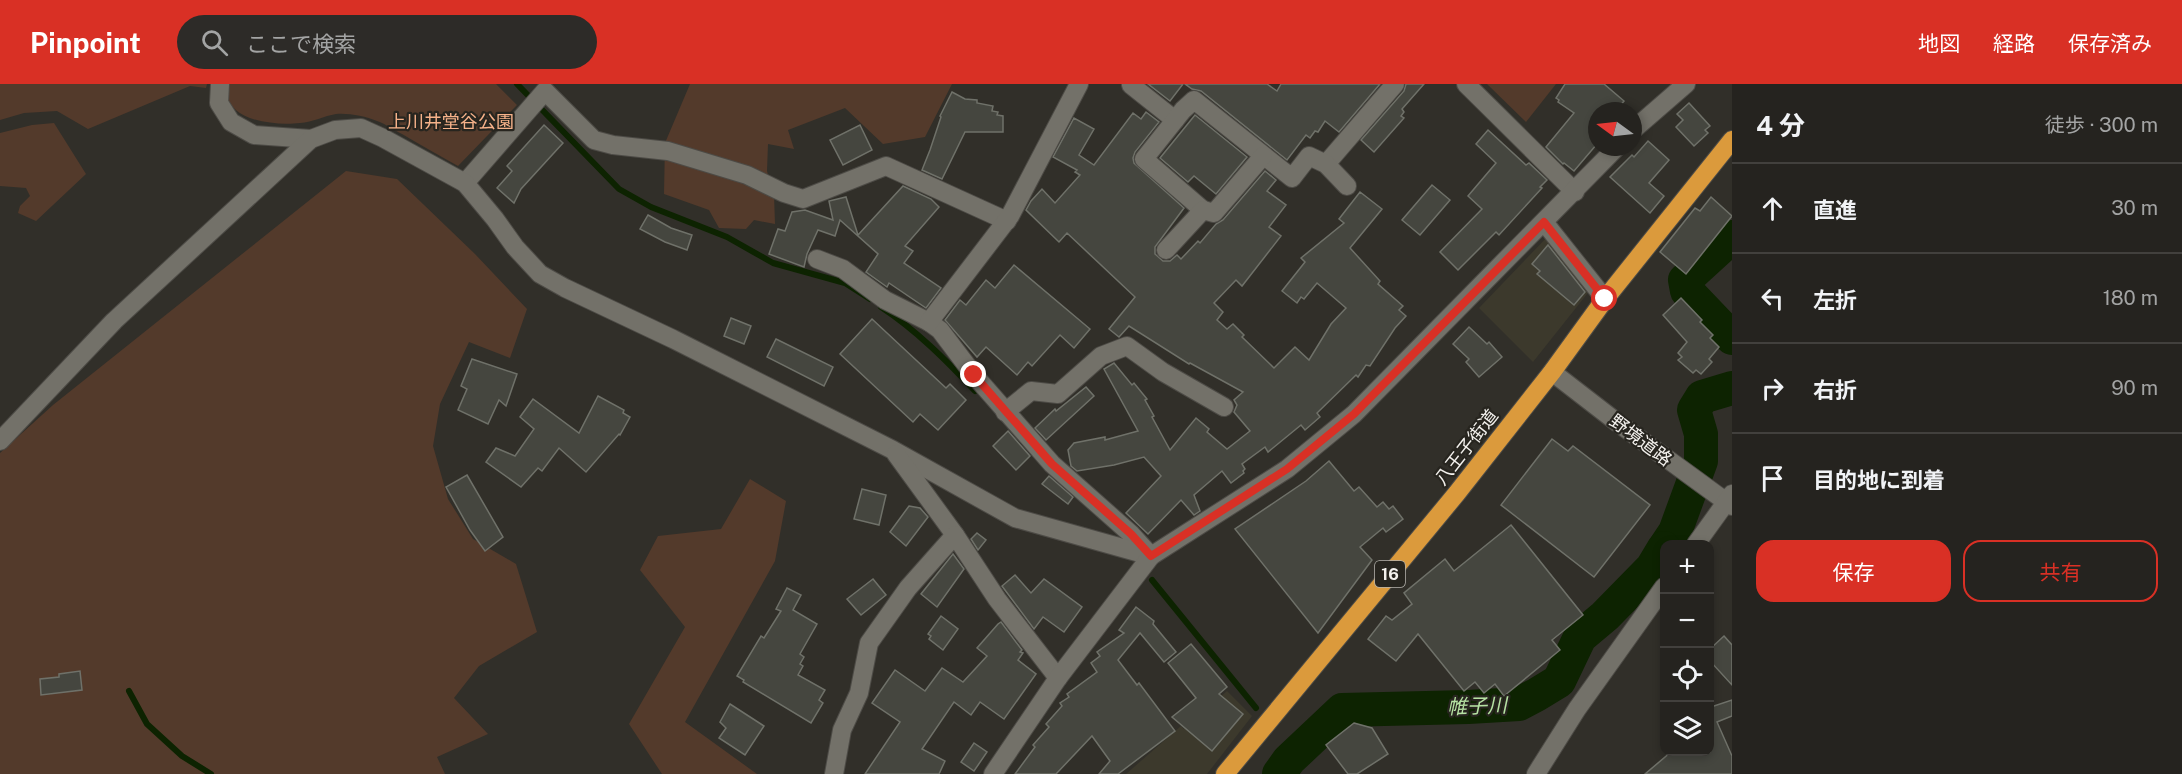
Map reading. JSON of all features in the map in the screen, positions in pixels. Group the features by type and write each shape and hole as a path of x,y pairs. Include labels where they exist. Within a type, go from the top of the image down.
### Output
{"highway":[{"name":"八王子街道","path":"1225,774 1457,493 1552,372 1605,299 1732,140"}],"street":[{"path":"220,84 219,103 231,122 254,135 311,140"},
{"path":"929,322 1007,221 1079,84"},
{"path":"1326,164 1395,84"},
{"path":"1466,84 1575,192"},
{"path":"1642,122 1686,84"},
{"path":"1131,85 1175,120"},
{"path":"465,183 545,91 594,140 613,145 668,151 747,175 784,193 803,199 886,166 1007,221"},
{"path":"1263,156 1214,213 1203,210 1144,159 1194,100 1292,178 1309,156 1326,164 1347,186"},
{"path":"0,441 114,321 311,140 335,130 361,128 465,183 495,219 514,247 540,274 565,288 673,339 893,450 1015,518 1151,556"},
{"path":"993,774 1058,678 1151,556 1287,469 1354,414 1609,156"},
{"path":"1166,250 1203,210"},
{"path":"1544,222 1605,299"},
{"path":"817,259 843,268 885,300 940,330 974,375 1052,464 1131,534 1151,556"},
{"path":"1005,412 1031,391 1058,394 1101,356 1127,346 1163,372 1224,407"},
{"name":"野境道路","path":"1552,372 1710,492 1730,501"},
{"path":"893,450 998,599 1058,678"},
{"path":"1699,540 1730,501"},
{"path":"834,774 842,730 859,693 869,643 908,588 955,535"},
{"path":"1536,774 1577,709 1661,594"}],"shaded area":[{"path":"1549,235 1591,289 1533,362 1479,308"},
{"path":"1227,691 1252,716 1207,774 1126,774 1181,726 1184,729"}],"green space":[{"path":"0,84 207,84 206,88 190,86 88,129 57,111 24,113 0,120"},
{"name":"上川井堂谷公園","path":"226,84 496,84 517,105 458,166 387,125 362,116 336,114 289,124 264,122 251,118 232,106 227,96"},
{"path":"690,84 952,84 925,137 883,144 845,108 788,130 794,149 768,144 767,171 774,195 775,224 754,220 746,229 719,228 709,210 664,194 665,143"},
{"path":"1487,84 1556,84 1526,122"},
{"path":"54,123 86,174 36,221 18,213 20,206 30,196 26,188 0,186 0,133 32,125"},
{"path":"346,171 397,179 475,254 527,309 510,358 469,342 440,404 433,446 448,499 473,539 516,564 537,632 479,666 454,698 488,734 437,757 445,774 0,774 0,453 53,405"},
{"path":"750,479 786,501 775,561 685,722 757,774 662,774 629,724 685,627 640,570 658,536 721,529"}],"building":[{"path":"1148,84 1183,84 1170,101"},
{"path":"1185,84 1267,84 1277,91 1281,84 1380,84 1339,132 1325,121 1318,132 1315,131 1310,138 1306,135 1287,160 1201,91"},
{"path":"1406,84 1424,84 1402,109 1404,112 1401,116 1404,118 1374,152 1361,140 1404,91"},
{"path":"1565,84 1604,84 1624,101 1588,102 1588,155 1574,171 1563,164 1546,147 1574,113 1556,98"},
{"path":"952,92 965,99 977,100 977,103 993,106 992,111 1003,116 1003,132 965,132 942,179 922,170 940,116"},
{"path":"1689,103 1710,126 1705,130 1708,133 1694,146 1676,127 1683,120 1677,114"},
{"path":"1146,112 1159,122 1135,152 1134,163 1184,208 1155,247 1155,254 1163,261 1170,261 1177,255 1181,259 1198,241 1200,243 1265,171 1276,180 1267,191 1286,205 1269,227 1281,236 1242,286 1236,280 1214,303 1223,312 1217,320 1227,329 1233,324 1244,335 1242,337 1274,368 1295,347 1309,360 1331,324 1346,308 1317,283 1304,299 1301,297 1297,303 1282,291 1305,262 1301,258 1344,223 1339,219 1360,192 1382,209 1350,248 1380,281 1378,284 1403,306 1399,310 1406,316 1395,328 1370,366 1366,365 1358,377 1356,375 1317,413 1320,417 1305,430 1301,425 1268,452 1265,447 1242,464 1245,469 1244,473 1231,483 1222,471 1194,495 1200,511 1194,515 1181,500 1148,534 1126,513 1161,476 1144,457 1077,471 1071,466 1068,450 1074,443 1105,437 1105,440 1138,431 1104,369 1114,363 1132,385 1134,383 1147,399 1145,400 1154,416 1152,417 1170,450 1196,418 1209,429 1207,432 1227,449 1250,431 1234,412 1237,405 1234,400 1243,392 1189,364 1129,326 1119,337 1109,329 1135,297 1067,233 1059,242 1026,210 1042,189 1055,203 1080,175 1075,172 1077,170 1053,157 1074,118 1094,129 1079,155 1094,165 1133,113 1141,119"},
{"path":"1195,115 1247,157 1216,194 1194,176 1188,182 1160,158"},
{"path":"544,125 563,143 521,189 514,203 497,188 512,171 507,166"},
{"path":"860,125 872,150 843,165 830,140"},
{"path":"1488,130 1526,165 1529,163 1547,180 1499,235 1496,232 1458,270 1440,252 1482,209 1468,196 1496,163 1476,144"},
{"path":"1648,141 1669,160 1649,183 1664,196 1650,213 1610,177 1631,156 1642,156 1642,148"},
{"path":"1432,185 1450,200 1420,235 1402,220"},
{"path":"903,186 931,199 939,207 905,246 913,251 904,263 941,288 926,308 889,283 887,287 866,272 878,254 840,220 835,236 818,230 804,267 769,254 778,229 785,231 792,212 805,210 833,220 829,201 846,197 858,235"},
{"path":"1711,197 1732,216 1686,274 1660,252 1695,208 1700,211"},
{"path":"648,215 671,228 692,235 687,250 640,229"},
{"path":"1548,245 1585,292 1574,305 1537,274 1540,271 1532,264"},
{"path":"1014,265 1090,329 1074,348 1060,335 1032,366 1028,362 1017,375 986,347 977,357 945,320 960,300 966,305 986,280 995,288"},
{"path":"1681,298 1702,320 1700,322 1713,335 1710,338 1719,347 1709,359 1712,362 1701,374 1696,370 1693,373 1678,360 1682,357 1678,353 1687,342 1663,315"},
{"path":"731,318 751,326 744,344 724,336"},
{"path":"872,319 946,388 950,384 966,400 938,430 920,414 913,422 840,354"},
{"path":"1469,327 1487,344 1489,342 1502,357 1479,377 1466,362 1469,359 1453,344"},
{"path":"776,339 833,367 824,386 767,357"},
{"path":"472,359 517,374 506,406 499,400 488,424 458,410 467,389 461,386"},
{"path":"1086,387 1094,396 1046,440 1035,428 1055,409 1056,411"},
{"path":"598,396 624,410 623,413 630,417 620,435 586,472 559,448 542,471 538,468 521,487 486,462 496,448 515,456 534,429 520,417 533,399 579,433"},
{"path":"1008,431 1030,456 1016,470 993,446"},
{"path":"1552,439 1568,451 1573,446 1650,505 1594,577 1501,505"},
{"path":"1329,461 1354,491 1359,487 1377,507 1383,502 1389,509 1393,506 1403,519 1386,532 1383,528 1360,547 1372,560 1318,633 1235,529 1306,481"},
{"path":"467,475 503,537 485,551 470,530 446,487"},
{"path":"1049,476 1073,497 1068,504 1042,484"},
{"path":"862,489 886,495 879,525 854,519"},
{"path":"909,506 920,508 928,517 906,546 890,532"},
{"path":"1511,525 1583,615 1552,640 1560,650 1504,696 1495,684 1484,693 1475,682 1464,691 1418,634 1396,661 1368,639 1386,616 1392,620 1412,604 1404,593 1445,559 1454,571"},
{"path":"977,533 986,540 978,550 971,539"},
{"path":"953,554 964,569 937,607 921,594"},
{"path":"1015,575 1031,593 1044,579 1082,607 1064,632 1043,617 1034,629 1002,586"},
{"path":"873,579 886,595 861,615 847,599"},
{"path":"787,588 801,595 793,610 817,624 800,654 804,657 800,664 803,666 798,675 825,690 819,700 823,703 811,723 743,682 744,680 737,676 761,636 764,638 781,611 776,609"},
{"path":"1136,607 1154,621 1153,624 1176,652 1164,662 1140,633 1118,660 1137,685 1139,683 1175,731 1118,774 1099,774 1110,761 1092,736 1056,774 1015,774 1035,747 1033,745 1049,727 1046,724 1062,706 1060,703 1069,697 1067,694 1097,672 1091,663 1100,656 1097,652 1124,633 1119,630"},
{"path":"941,616 958,629 943,650 929,639 931,636 928,634"},
{"path":"1001,622 1022,650 1020,652 1023,653 1018,660 1036,674 1004,719 980,702 971,715 954,702 922,749 945,761 939,774 865,774 900,722 872,703 895,670 925,691 942,668 963,682 987,656 977,648"},
{"path":"1724,636 1732,645 1732,685 1714,665 1714,645"},
{"path":"1191,644 1227,687 1219,694 1243,714 1212,751 1172,717 1196,698 1168,663"},
{"path":"80,671 82,690 41,695 40,679"},
{"path":"1732,700 1732,716 1717,722 1732,756 1732,774 1645,774 1666,756 1714,756 1714,706"},
{"path":"730,704 764,726 745,755 719,738 726,728 720,722"},
{"path":"1354,723 1372,728 1388,754 1357,774 1348,774 1326,745"},
{"path":"974,743 987,752 974,771 961,762"}],"waterway":[{"path":"517,84 619,189 651,207 727,237 773,263 845,283 870,299"},
{"name":"帷子川","path":"1732,237 1685,280 1687,291 1732,338"},
{"path":"881,307 930,346 975,391"},
{"name":"帷子川","path":"1670,540 1675,532 1701,461 1701,434 1694,410 1702,397 1732,388"},
{"name":"帷子川","path":"1279,774 1289,760 1342,710 1519,704 1536,695 1559,681 1580,637 1605,616 1652,568 1660,555"},
{"path":"1152,580 1256,708"},
{"path":"129,691 147,724 182,756 211,774"}],"route":[{"path":"974,375 1052,464 1131,534 1151,556 1287,469 1354,414 1544,222 1605,299"}]}
